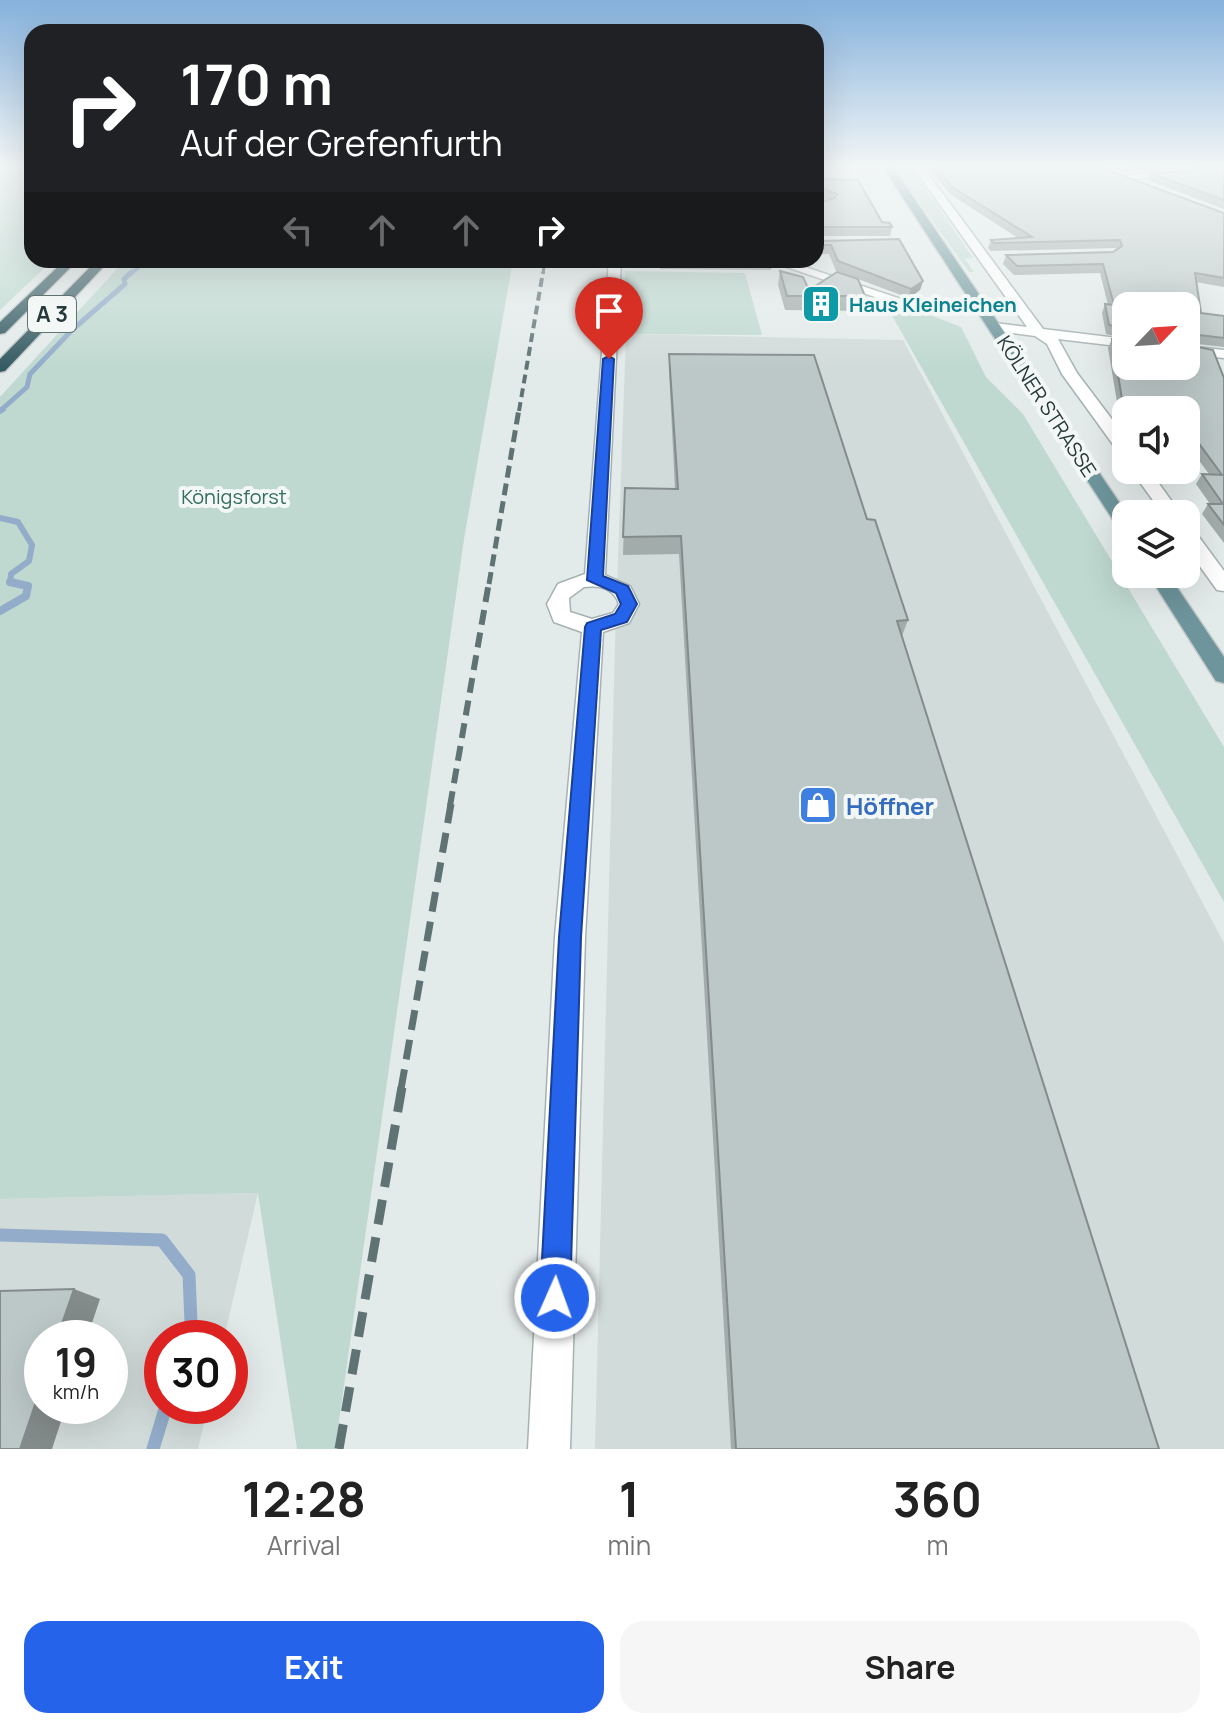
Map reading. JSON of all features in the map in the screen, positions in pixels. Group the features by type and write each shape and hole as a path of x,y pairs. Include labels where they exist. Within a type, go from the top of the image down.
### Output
{"highway":[{"name":"A 3","path":"0,330 64,268"},
{"name":"A 3","path":"0,368 96,268"}],"main road":[{"name":"KÖLNER STRASSE","path":"933,235 1112,505"},
{"path":"1167,588 1224,675"}],"street":[{"path":"967,235 1038,332 1053,342 1070,374 1112,431"},
{"path":"984,258 999,258"},
{"path":"595,580 614,268"},
{"path":"817,268 927,310"},
{"path":"995,327 1112,341"},
{"path":"1200,351 1224,354"},
{"path":"1200,552 1224,585"},
{"path":"595,580 606,581 623,590 629,604 621,618 593,627 581,626 562,617 556,602 564,588 595,580"},
{"path":"549,1449 570,937 593,627"}],"shaded area":[{"path":"626,334 903,340 1224,943 1224,1449 595,1449"},
{"path":"258,1193 228,1320 144,1320 144,1424 204,1424 198,1449 0,1449 0,1199"}],"green space":[{"path":"0,235 24,235 24,268 45,268 0,310"},
{"path":"942,235 957,235 973,258 965,259 974,272 969,272"},
{"name":"Königsforst","path":"118,268 512,268 464,539 335,1449 297,1449 258,1193 0,1199 0,397"},
{"path":"625,271 745,273 762,335 626,334"},
{"path":"881,296 961,327 986,377 1023,414 1112,561 1112,588 1128,588 1224,747 1224,902"}],"building":[{"path":"1028,235 1224,235 1224,278 1195,273 1198,292 1112,292 1112,298 1103,264 1017,266 1006,255 1113,252 1122,246 1120,240 994,243 991,240 1032,237"},
{"path":"899,239 923,281 911,289 838,261 831,245 824,245 824,241"},
{"path":"780,271 803,277 809,290 837,272 858,279 865,296 787,296"},
{"path":"1105,304 1112,305 1112,326 1109,325"},
{"path":"1200,306 1201,313 1224,316 1224,338 1200,335"},
{"path":"1200,347 1213,350 1224,378 1224,525 1208,504 1223,504 1202,474 1222,475 1200,445 1200,396 1122,396 1119,380 1200,380"},
{"name":"Höffner","path":"669,354 814,355 867,519 875,520 908,620 897,621 1159,1449 736,1449 681,536 623,537 625,488 678,489"},
{"path":"74,1289 63,1320 24,1320 24,1424 28,1424 20,1449 0,1449 0,1291"}],"waterway":[{"path":"130,274 138,268"},
{"path":"3,409 0,411 27,387 30,374 72,330 125,284 124,279 132,272"},
{"path":"0,518 18,522 32,545 29,561 11,574 10,582"},
{"path":"0,611 26,596 28,586 10,582"},
{"path":"10,582 18,584"},
{"path":"0,1235 162,1240 189,1275 191,1320"},
{"path":"153,1449 161,1424"}],"railway":[{"path":"543,274 544,268"},
{"path":"519,411 543,272"},
{"path":"489,584 519,409"},
{"path":"450,806 489,582"},
{"path":"401,1089 451,804"},
{"path":"339,1449 402,1087"}],"place":[{"name":"Haus Kleineichen","path":"821,304"},
{"name":"Höffner","path":"818,805"}],"route":[{"path":"555,1298 570,937 593,627 604,626 621,618 629,604 623,590 606,581 595,580 609,359"}]}
